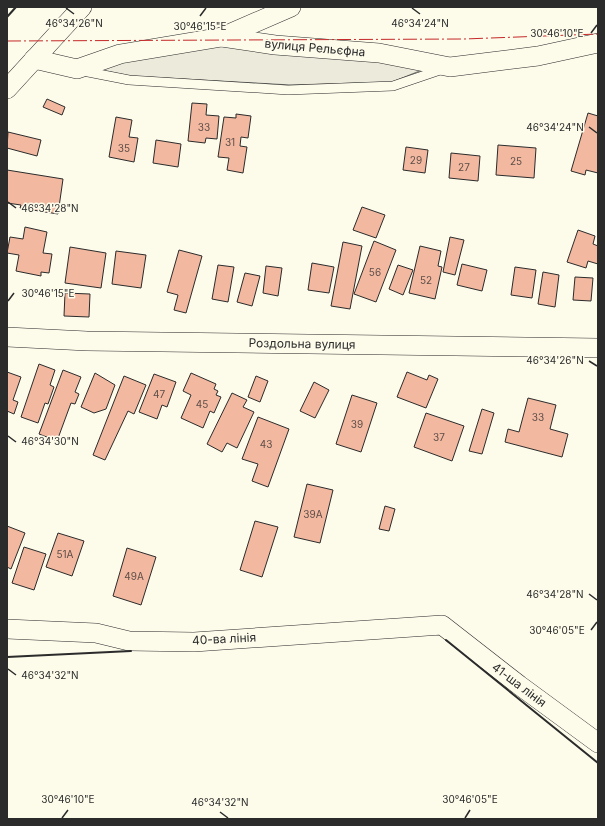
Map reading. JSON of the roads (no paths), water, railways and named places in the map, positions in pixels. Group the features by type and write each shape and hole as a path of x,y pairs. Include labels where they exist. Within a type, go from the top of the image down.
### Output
{"street":[{"path":"7,89 82,7"},
{"path":"222,37 291,7"},
{"name":"вулиця Рельєфна","path":"78,69 120,54 222,37 275,46 379,53 450,67 538,56 598,43"},
{"path":"34,59 78,69"},
{"name":"Роздольна вулиця","path":"7,337 95,341 598,348"},
{"name":"40-ва лінія","path":"7,630 96,633 129,641 194,642 442,625"},
{"name":"41-ша лінія","path":"442,625 519,685 598,743"}],"lane":[{"path":"78,69 129,80 288,90 393,86 450,67"}]}
